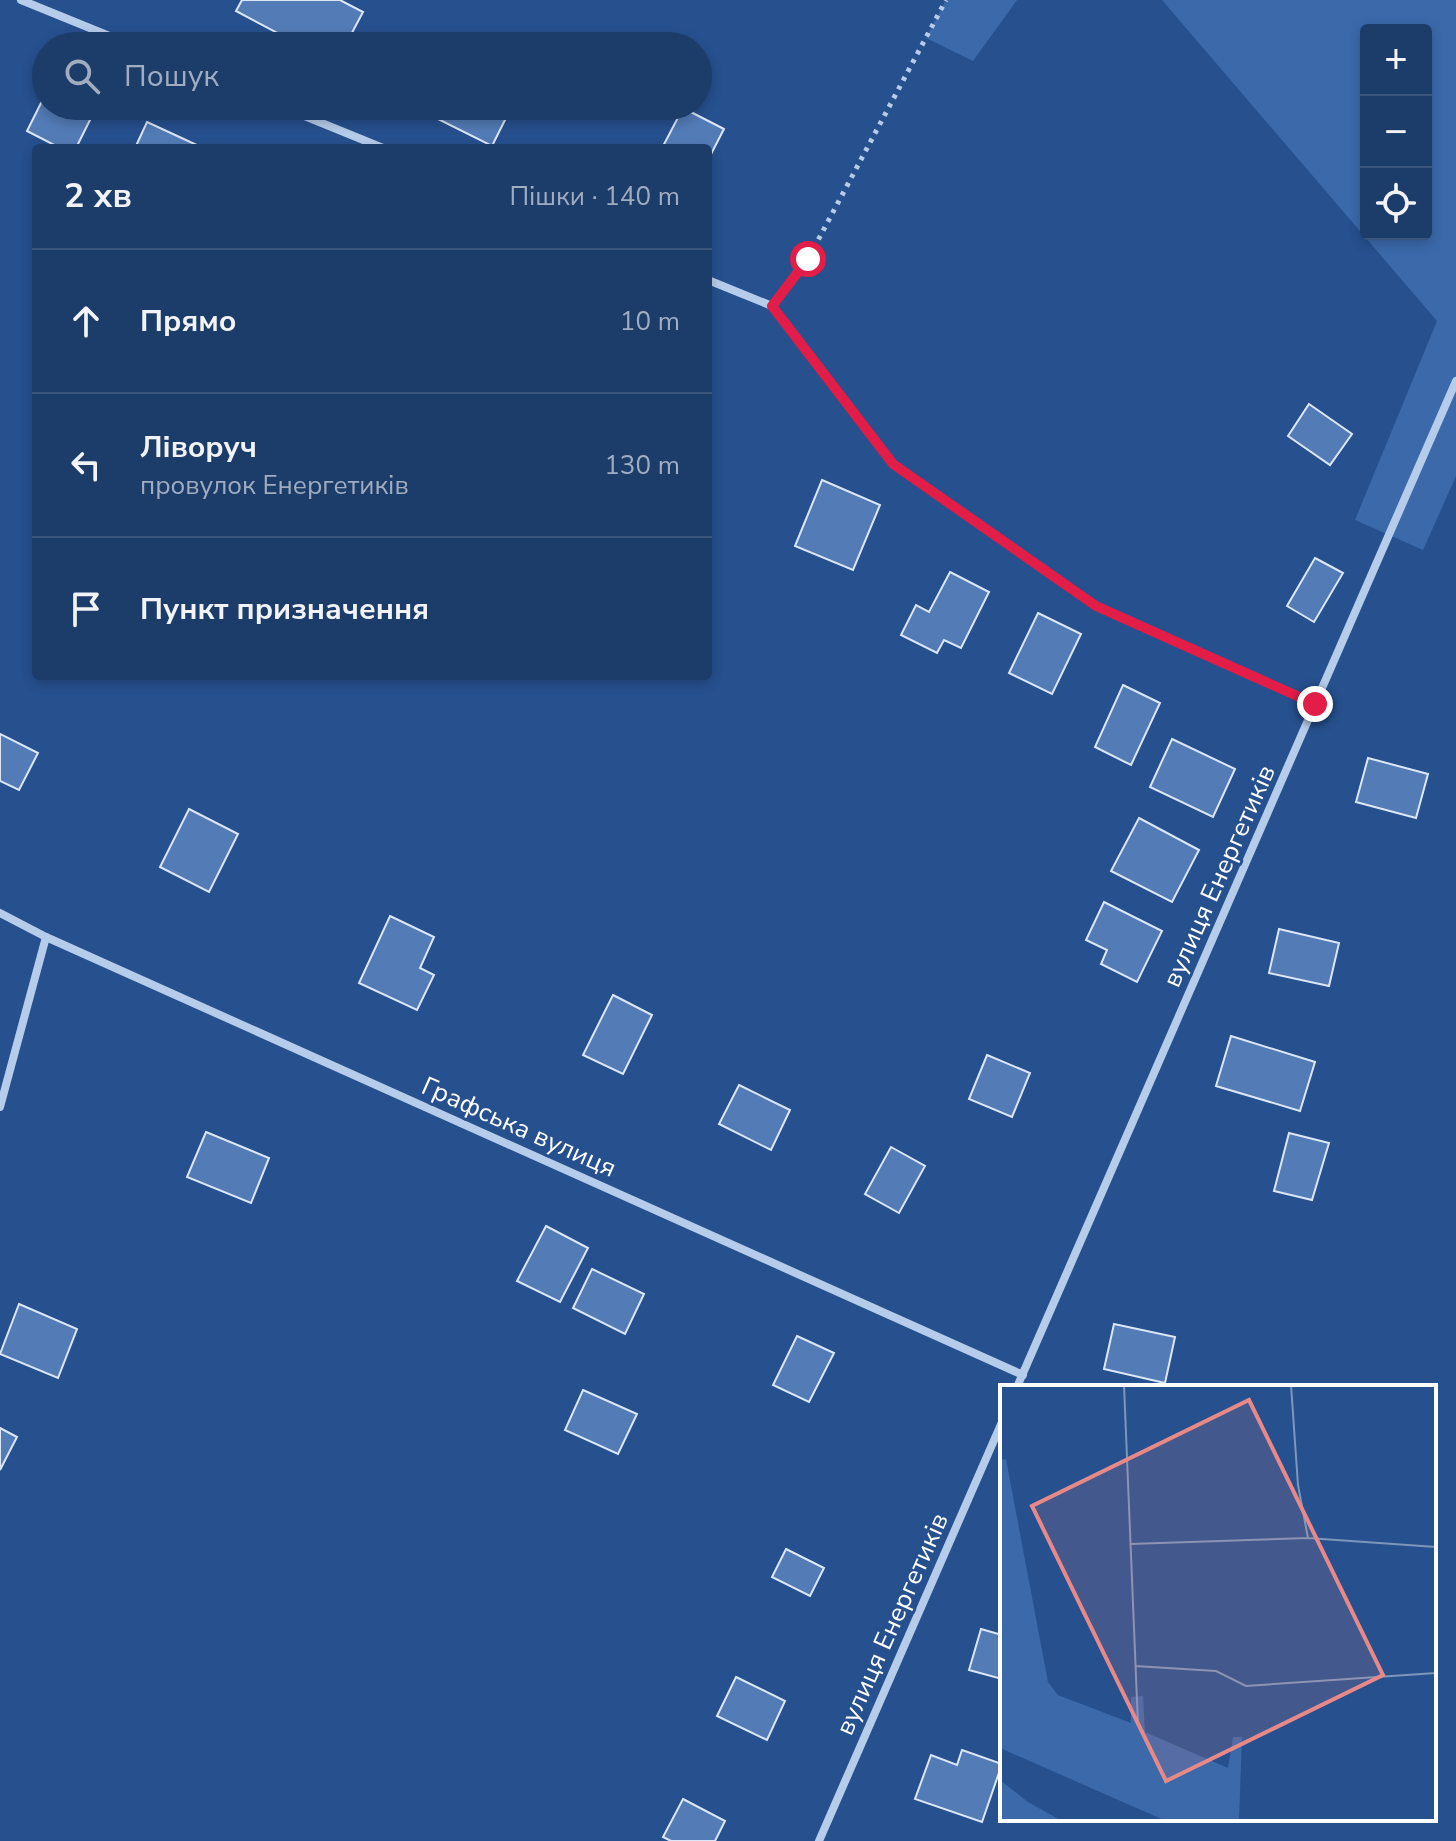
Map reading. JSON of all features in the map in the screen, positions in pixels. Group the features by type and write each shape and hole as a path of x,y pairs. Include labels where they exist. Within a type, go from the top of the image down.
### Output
{"street":[{"path":"21,0 100,32"},
{"path":"314,120 373,144"},
{"path":"712,282 772,306 893,464 1096,606 1315,704"},
{"name":"вулиця Енергетиків","path":"1018,1385 1456,381"},
{"name":"Графська вулиця","path":"0,913 46,937 1023,1375"},
{"path":"0,1107 46,937"},
{"name":"вулиця Енергетиків","path":"819,1841 1000,1427"}],"path":[{"path":"772,306 808,259 946,0"}],"shaded area":[{"path":"946,0 1017,0 973,61 926,38"},
{"path":"1162,0 1456,0 1456,476 1423,550 1355,520 1437,321 1368,240 1432,240 1432,24 1360,24 1360,231"}],"building":[{"path":"242,0 340,0 363,12 352,32 276,32 236,11"},
{"path":"32,120 90,120 78,144 52,144 27,131"},
{"path":"440,120 505,120 493,144"},
{"path":"677,120 706,120 724,129 712,152 712,144 664,144"},
{"path":"147,122 195,144 137,144"},
{"path":"1309,404 1352,434 1330,465 1288,436"},
{"path":"822,480 880,505 853,570 795,546"},
{"path":"1315,558 1343,573 1314,622 1287,606"},
{"path":"950,572 989,592 961,648 944,640 937,653 901,635 916,605 929,612"},
{"path":"1038,613 1081,634 1052,694 1009,673"},
{"path":"1123,685 1160,703 1131,765 1095,747"},
{"path":"0,734 38,753 19,790 0,781"},
{"path":"1172,739 1235,769 1213,817 1150,787"},
{"path":"1368,758 1428,774 1416,818 1356,802"},
{"path":"189,809 238,834 209,892 160,867"},
{"path":"1139,818 1199,850 1172,902 1111,871"},
{"path":"1104,902 1162,931 1137,982 1101,964 1107,950 1086,940"},
{"path":"390,916 434,937 420,968 434,975 417,1010 359,983"},
{"path":"1279,929 1339,943 1329,986 1269,973"},
{"path":"613,995 652,1015 623,1074 583,1055"},
{"path":"1231,1036 1315,1062 1300,1111 1216,1086"},
{"path":"987,1055 1030,1073 1012,1117 969,1099"},
{"path":"739,1085 790,1110 771,1150 719,1124"},
{"path":"206,1132 269,1158 251,1203 187,1177"},
{"path":"1289,1133 1329,1143 1312,1200 1274,1191"},
{"path":"891,1147 925,1166 899,1213 865,1194"},
{"path":"546,1226 588,1248 560,1302 517,1281"},
{"path":"592,1269 644,1294 625,1334 573,1308"},
{"path":"19,1304 77,1329 58,1378 0,1354"},
{"path":"1114,1324 1175,1337 1165,1383 1104,1369"},
{"path":"797,1336 834,1353 809,1402 773,1385"},
{"path":"583,1390 637,1414 618,1454 565,1430"},
{"path":"0,1428 17,1437 0,1470"},
{"path":"786,1549 824,1568 810,1596 772,1577"},
{"path":"981,1629 1000,1634 1000,1678 969,1670"},
{"path":"736,1677 785,1701 767,1740 717,1716"},
{"path":"962,1750 1000,1763 982,1822 915,1799 931,1755 957,1765"},
{"path":"683,1799 725,1821 715,1841 671,1841 663,1837"}],"route":[{"path":"808,259 772,306 893,464 1096,606 1315,704"}]}
